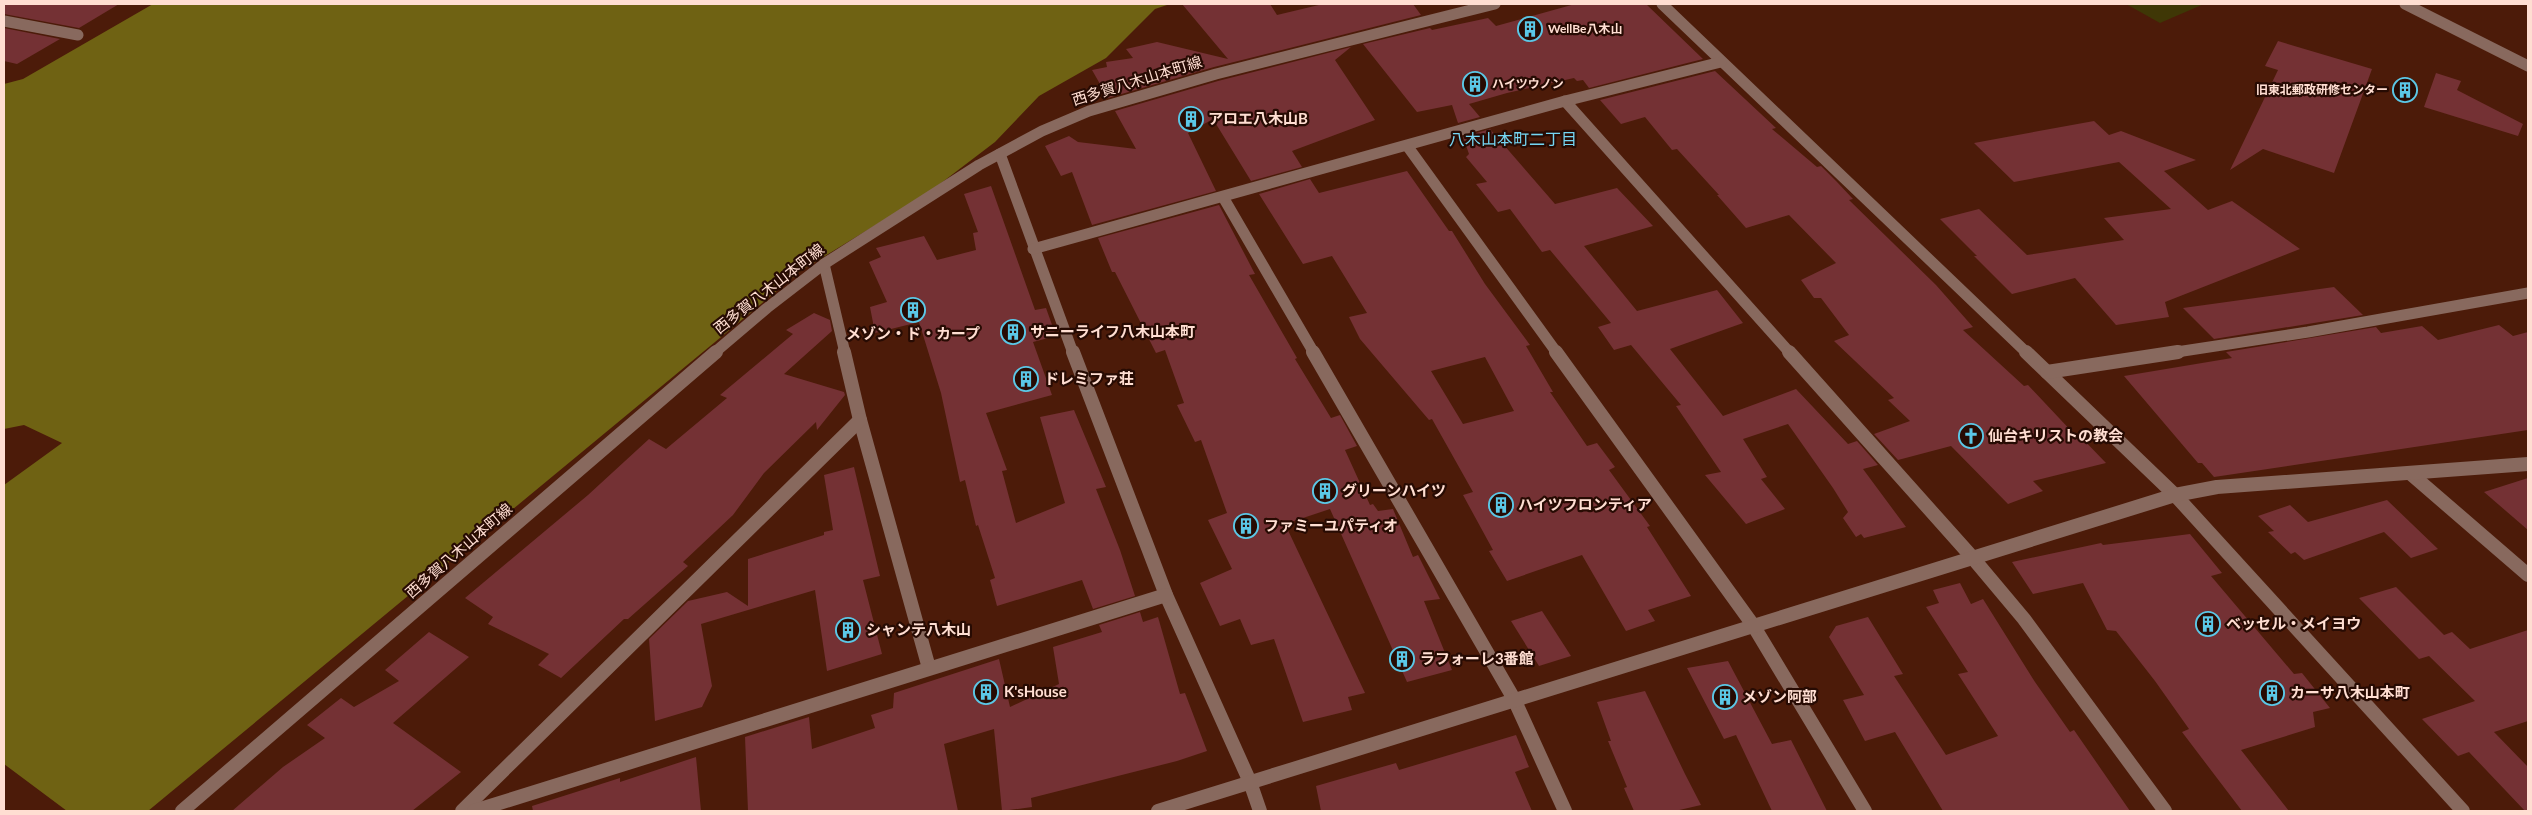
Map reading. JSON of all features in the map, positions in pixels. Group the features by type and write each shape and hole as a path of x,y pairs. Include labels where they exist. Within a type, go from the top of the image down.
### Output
{"street":[{"name":"西多賀八木山本町線","path":"182,811 759,314 824,264 1000,154 1042,131 1088,111 1216,74 1495,4"},
{"path":"1662,4 2175,495 2352,686 2463,811"},
{"path":"2405,4 2528,66"},
{"path":"4,20 78,35"},
{"path":"1033,250 1223,196 1408,147 1565,101 1721,62"},
{"path":"1565,101 1972,557 2024,619 2165,811"},
{"path":"1408,147 1753,625 1865,811"},
{"path":"1000,154 1033,250 1166,596 1250,782 1260,811"},
{"path":"1223,196 1514,699 1565,811"},
{"path":"824,264 860,420 930,668"},
{"path":"2047,372 2308,332 2528,293"},
{"path":"462,811 860,420"},
{"path":"1158,811 2175,495 2217,487 2528,464"},
{"path":"2411,474 2528,575"},
{"path":"474,811 1166,596"}],"shaded area":[{"path":"153,4 1170,4 1155,9 1106,58 1039,96 995,142 928,193 802,270 148,811 67,811 4,764 4,485 62,443 24,425 4,429 4,84 23,79"},
{"path":"2126,4 2204,4 2160,23"}],"building":[{"path":"4,4 119,4 79,28 4,14"},
{"path":"1182,4 1270,4 1277,15 1323,4 1413,4 1421,15 1214,67 1108,98 1092,70 1107,67 1106,62 1133,58 1126,49 1157,42 1228,59"},
{"path":"1575,4 1646,4 1703,59 1589,88 1583,80 1577,81 1574,78 1507,93 1469,104 1480,117 1458,123 1452,105 1417,112 1363,44 1430,28 1432,30 1488,18 1496,26"},
{"path":"4,28 60,39 17,64 4,61"},
{"path":"2278,41 2372,69 2334,173 2263,149 2230,170 2278,70 2265,66"},
{"path":"1351,47 1335,60 1375,120 1292,151 1302,167 1251,181 1213,119 1188,133 1216,191 1092,225 1072,172 1061,176 1045,146 1069,136 1078,142 1136,149 1115,111 1218,81"},
{"path":"1715,71 1776,128 1772,129 1817,167 1821,166 1837,182 1853,199 1849,200 1936,285 1973,327 1963,330 2024,386 2028,385 2075,435 2078,434 2106,463 2033,481 2043,491 2008,504 1951,446 1898,460 1874,434 1910,421 1888,400 1894,398 1834,341 1849,335 1821,298 1814,298 1801,280 1836,263 1789,215 1746,228 1677,149 1672,150 1645,117 1621,124 1600,100"},
{"path":"2436,73 2461,81 2457,90 2523,124 2518,136 2424,107"},
{"path":"2094,121 2109,135 2121,131 2196,160 2164,171 2208,210 2232,201 2300,249 2165,302 2169,317 2116,325 2075,278 2012,294 1940,219 1979,209 2027,255 2124,240 2104,218 2171,209 2119,162 2014,182 1974,143"},
{"path":"1490,129 1555,204 1617,188 1653,226 1584,246 1637,311 1717,290 1743,323 1670,349 1723,416 1796,389 1848,444 1857,441 1878,465 1863,469 1906,527 1864,538 1861,534 1856,537 1843,518 1848,512 1788,424 1743,439 1767,477 1761,479 1785,509 1746,524 1705,475 1721,472 1676,406 1681,405 1631,345 1614,350 1598,327 1611,323 1550,250 1542,252 1510,209 1498,212 1476,184 1487,182 1466,157 1469,154 1463,137"},
{"path":"1407,171 1449,231 1452,231 1485,284 1530,345 1526,346 1553,392 1550,392 1587,446 1597,443 1615,467 1609,470 1650,526 1647,527 1691,596 1648,610 1655,621 1626,631 1582,555 1507,581 1489,551 1493,550 1463,495 1473,492 1432,419 1429,420 1360,339 1349,317 1367,313 1332,256 1303,264 1259,194 1310,179 1319,193","holes":["1485,357 1514,411 1463,424 1431,371"]},
{"path":"991,186 1035,310 1046,308 1056,336 1033,342 1052,395 986,413 1007,470 1002,471 1016,523 1065,503 1040,417 1074,410 1106,487 1096,489 1120,550 1135,596 1093,609 1082,580 997,606 990,580 995,578 978,525 976,526 965,480 960,482 941,393 919,322 875,333 870,307 887,302 869,262 881,257 876,248 924,236 937,260 976,250 973,233 978,232 964,194"},
{"path":"1219,205 1255,274 1249,275 1297,358 1295,359 1331,418 1340,415 1357,446 1345,450 1370,505 1373,504 1378,511 1393,509 1413,557 1418,555 1440,599 1424,601 1452,670 1407,682 1330,509 1285,524 1365,693 1348,697 1352,710 1303,722 1274,639 1251,645 1240,619 1220,626 1200,583 1232,569 1208,520 1227,513 1201,440 1195,442 1177,405 1184,403 1165,350 1156,353 1115,272 1112,272 1098,238"},
{"path":"2334,287 2363,315 2214,339 2183,308"},
{"path":"814,313 830,320 832,331 784,374 844,392 845,395 817,430 816,422 764,473 733,515 683,562 688,566 628,619 624,619 561,678 538,665 549,654 488,624 493,617 465,598 588,495 649,439 666,449 727,398 720,395 793,334 786,330"},
{"path":"2499,325 2513,336 2528,332 2528,430 2214,477 2202,463 2198,463 2124,376 2232,358 2226,352 2376,327 2381,333 2422,326 2438,340"},
{"path":"854,467 880,576 863,580 882,654 827,671 815,590 701,624 712,686 702,707 655,721 649,639 688,601 727,592 748,606 748,559 824,535 824,532 833,530 824,475"},
{"path":"2528,478 2528,530 2484,492"},
{"path":"2387,500 2438,549 2411,558 2384,532 2304,560 2295,552 2291,554 2268,532 2274,531 2258,516 2290,505 2308,522"},
{"path":"2190,534 2222,573 2211,576 2294,674 2302,673 2330,708 2313,712 2315,727 2241,750 2289,811 2242,811 2182,732 2189,729 2155,681 2116,631 2107,630 2083,583 2033,594 2012,562 2101,543 2103,545"},
{"path":"1960,583 1971,604 1983,599 2035,682 2070,732 2074,730 2130,811 1943,811 1895,732 1865,741 1843,700 1864,695 1829,637 1836,626 1868,617 1903,674 1894,676 1946,755 1998,736 1958,674 1968,672 1926,607 1939,603 1933,590"},
{"path":"2396,587 2444,635 2452,632 2470,649 2528,630 2528,721 2494,732 2528,767 2528,811 2525,811 2469,752 2458,756 2422,719 2475,701 2429,656 2419,659 2359,598"},
{"path":"1542,611 1571,656 1539,666 1511,621"},
{"path":"1140,612 1143,622 1158,617 1180,694 1185,693 1207,751 1177,761 1031,798 1032,807 1002,811 994,729 944,744 958,811 748,811 745,737 809,717 812,749 875,728 871,715 893,708 894,693 999,659 1010,707 1059,684 1053,647 1102,632 1099,625"},
{"path":"429,632 469,657 393,723 461,772 412,811 232,811 283,767 325,738 307,725 341,698 354,707 399,681 385,670"},
{"path":"1728,661 1772,744 1791,740 1827,811 1772,811 1736,735 1724,739 1687,668"},
{"path":"1645,691 1701,805 1675,811 1634,811 1624,788 1627,787 1608,741 1611,741 1597,702"},
{"path":"1516,735 1529,767 1515,772 1532,811 1321,811 1316,786 1396,763 1399,770"},
{"path":"696,757 701,811 533,811 532,806 620,778 620,782"}],"place":[{"name":"WellBe八木山","path":"1530,29"},
{"name":"ハイツウノン","path":"1475,84"},
{"name":"旧東北郵政研修センター","path":"2405,90"},
{"name":"アロエ八木山B","path":"1191,119"},
{"name":"メゾン・ド・カープ","path":"913,310"},
{"name":"サニーライフ八木山本町","path":"1013,332"},
{"name":"ドレミファ荘","path":"1026,379"},
{"name":"仙台キリストの教会","path":"1971,436"},
{"name":"グリーンハイツ","path":"1325,491"},
{"name":"ハイツフロンティア","path":"1501,505"},
{"name":"ファミーユパティオ","path":"1246,526"},
{"name":"ベッセル・メイヨウ","path":"2208,624"},
{"name":"シャンテ八木山","path":"848,630"},
{"name":"ラフォーレ3番館","path":"1402,659"},
{"name":"K'sHouse","path":"986,692"},
{"name":"カーサ八木山本町","path":"2272,693"},
{"name":"メゾン阿部","path":"1725,697"}],"district":[{"name":"八木山本町二丁目","path":"1513,139"}]}
